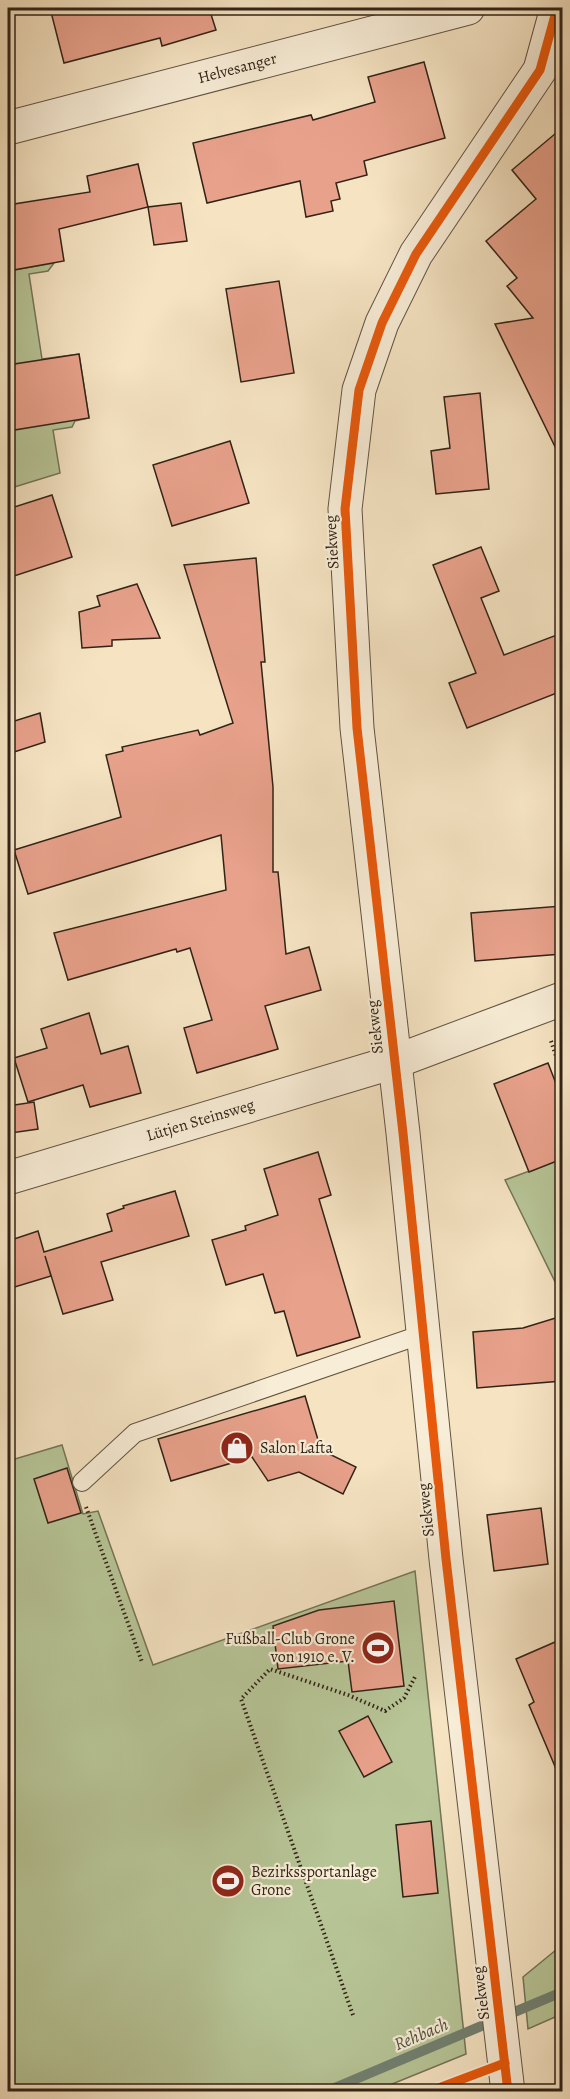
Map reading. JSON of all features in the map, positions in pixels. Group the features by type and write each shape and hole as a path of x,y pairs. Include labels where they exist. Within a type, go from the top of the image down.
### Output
{"street":[{"name":"Helvesanger","path":"8,128 468,8"},
{"name":"Siekweg","path":"508,2091 446,1559 357,728 345,509 359,390 382,323 416,254 540,70 557,8"},
{"name":"Lütjen Steinsweg","path":"8,1178 394,1062 562,999"}],"lane":[{"path":"82,1482 135,1433 423,1334"}],"path":[{"path":"8,171 13,204"},
{"path":"82,1482 87,1512 142,1662"},
{"path":"353,2014 241,1699 270,1669 348,1695 385,1711 404,1698 416,1675"}],"green space":[{"path":"54,263 48,271 29,274 42,359 79,354 89,418 75,421 72,427 53,430 60,473 8,489 8,271"},
{"path":"562,1159 562,1296 505,1180"},
{"name":"Bezirkssportanlage Grone","path":"62,1445 83,1514 98,1511 153,1665 415,1571 466,2054 375,2091 8,2091 8,1461"},
{"path":"562,1945 562,2014 528,2029 523,1977"}],"building":[{"path":"50,8 209,8 216,30 162,46 160,38 64,63"},
{"path":"424,62 445,138 364,161 367,175 336,183 340,199 331,201 333,211 306,217 300,181 207,203 193,143 311,115 313,120 375,102 368,77"},
{"path":"562,128 562,461 495,324 533,318 507,286 517,278 486,241 536,199 512,170"},
{"path":"138,164 148,207 59,229 64,261 8,271 8,205 90,192 87,176"},
{"path":"181,203 187,241 154,245 148,207"},
{"path":"279,281 294,373 241,382 226,289"},
{"path":"79,354 89,418 8,431 8,365"},
{"path":"480,393 489,489 436,494 431,451 450,448 444,397"},
{"path":"230,441 249,503 172,526 153,465"},
{"path":"52,495 72,557 8,578 8,509"},
{"path":"481,547 499,591 481,598 504,655 562,633 562,691 467,728 449,683 476,673 433,565"},
{"path":"256,558 265,662 261,662 273,787 273,872 278,872 286,954 309,947 321,990 265,1006 278,1049 197,1073 184,1028 212,1020 190,948 177,952 176,949 68,980 54,933 226,890 221,835 28,894 14,850 121,817 106,755 123,751 122,747 198,730 200,735 233,723 184,565"},
{"path":"137,584 160,638 112,640 112,646 82,648 79,612 100,606 97,596"},
{"path":"40,713 45,742 8,754 8,723"},
{"path":"562,906 562,954 475,961 471,913"},
{"path":"89,1013 101,1054 128,1046 141,1093 90,1107 83,1085 28,1102 14,1058 47,1048 41,1029"},
{"path":"548,1063 562,1099 562,1159 529,1172 494,1084"},
{"path":"34,1102 38,1129 11,1133 8,1106"},
{"path":"318,1152 331,1195 319,1199 360,1337 297,1356 284,1311 275,1313 263,1274 226,1285 212,1240 246,1230 245,1226 278,1215 264,1169"},
{"path":"175,1191 189,1236 101,1262 113,1300 63,1314 45,1256 51,1276 8,1289 8,1241 38,1231 44,1252 112,1231 107,1214 124,1208 123,1206"},
{"path":"562,1316 562,1381 477,1388 473,1332 523,1328"},
{"path":"305,1396 321,1450 356,1467 343,1494 299,1472 268,1481 252,1457 171,1481 158,1439"},
{"path":"67,1468 81,1513 48,1523 34,1479"},
{"path":"541,1508 548,1564 494,1571 487,1515"},
{"path":"394,1601 404,1686 352,1692 348,1661 278,1669 273,1626 319,1610"},
{"path":"562,1639 562,1783 529,1705 534,1702 516,1659"},
{"path":"368,1716 392,1762 364,1777 339,1731"},
{"path":"431,1821 438,1893 403,1897 396,1825"}],"waterway":[{"name":"Rehbach","path":"325,2092 562,1992"}],"cycle path":[{"path":"508,2092 446,1559 403,1133 357,728 345,509 359,390 382,323 416,254 540,70 557,8"},
{"path":"428,2092 505,2063"}],"place":[{"name":"Salon Lafta","path":"237,1448"},
{"name":"Fußball-Club Grone von 1910 e. V.","path":"378,1648"},
{"name":"Bezirkssportanlage Grone","path":"228,1881"}]}
